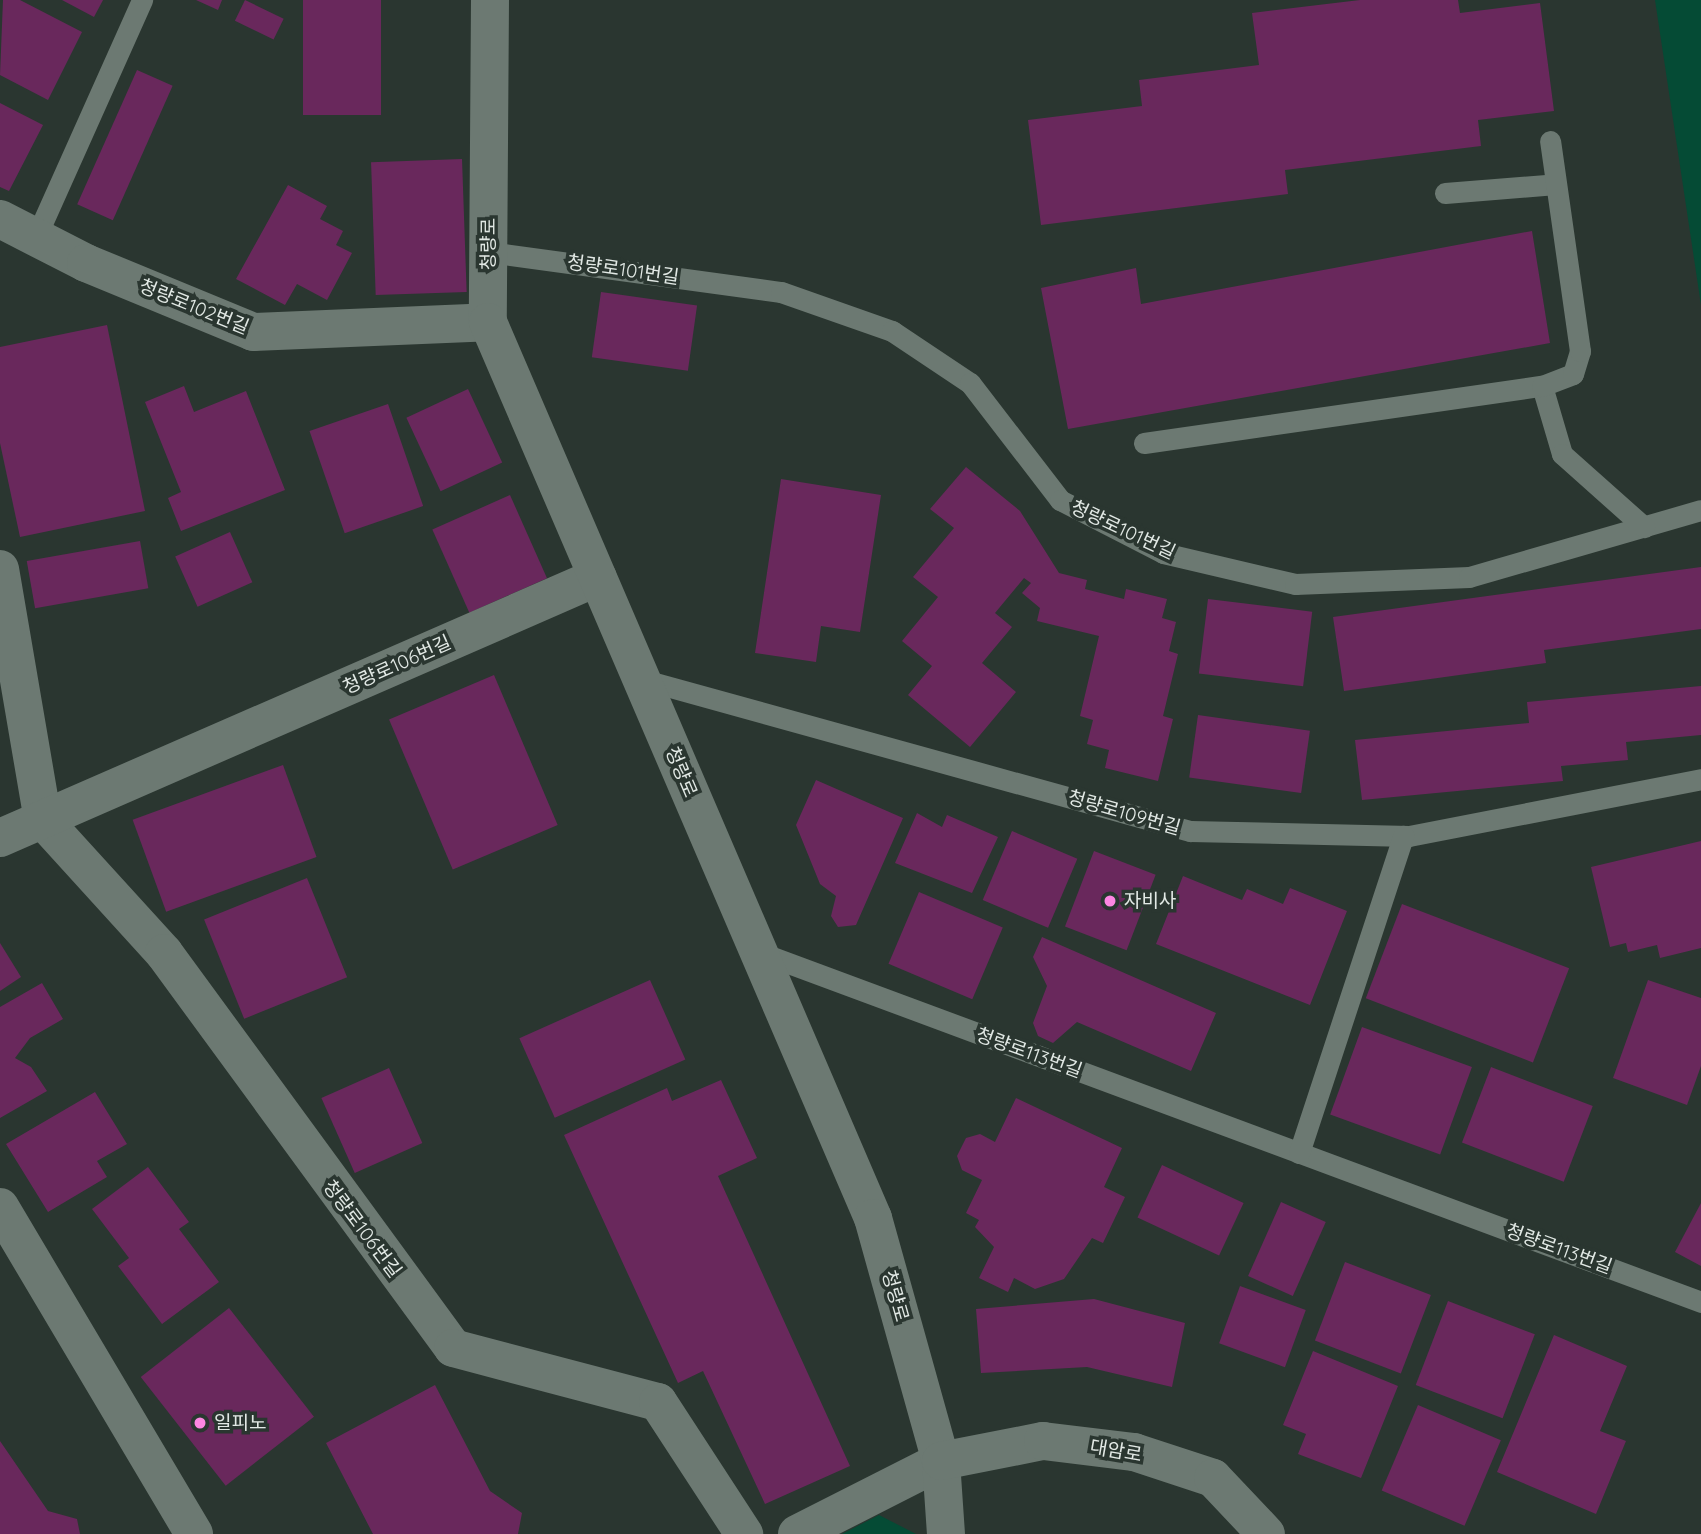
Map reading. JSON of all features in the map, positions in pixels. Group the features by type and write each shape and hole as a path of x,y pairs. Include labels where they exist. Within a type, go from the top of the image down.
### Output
{"street":[{"name":"청량로","path":"490,0 488,323 873,1218 941,1461 946,1534"},
{"name":"청량로102번길","path":"0,219 253,332 488,323"},
{"path":"0,569 43,820"},
{"name":"청량로106번길","path":"0,838 598,578"},
{"name":"청량로106번길","path":"43,820 164,953 453,1348 658,1402 744,1534"},
{"path":"0,1207 194,1534"},
{"name":"대암로","path":"797,1534 941,1461 1043,1441 1134,1451 1213,1478 1266,1534"}],"lane":[{"path":"36,237 142,0"},
{"path":"1144,443 1542,386 1573,374 1580,351 1550,141"},
{"path":"1445,193 1556,184"},
{"name":"청량로101번길","path":"489,252 781,292 892,331 970,383 1060,500 1163,553 1295,584 1469,577 1701,510"},
{"path":"1542,386 1563,454 1644,527"},
{"name":"청량로109번길","path":"641,679 1190,831 1403,836 1701,779"},
{"path":"1299,1153 1403,836"},
{"name":"청량로113번길","path":"759,952 1701,1302"}],"green space":[{"path":"1655,0 1701,0 1701,305"},
{"path":"879,1515 916,1534 842,1534"}],"building":[{"path":"3,0 20,0 82,32 48,100 0,75"},
{"path":"62,0 103,0 94,17"},
{"path":"196,0 222,0 218,10"},
{"path":"245,0 284,19 274,40 235,21"},
{"path":"303,0 381,0 381,115 303,115"},
{"path":"1360,0 1458,0 1460,13 1540,3 1554,111 1478,120 1481,146 1285,170 1288,194 1041,225 1028,120 1142,106 1139,80 1259,65 1252,13"},
{"path":"137,70 173,86 113,220 77,204"},
{"path":"0,103 43,125 9,191 0,187"},
{"path":"462,159 467,292 376,295 371,162"},
{"path":"288,185 327,206 320,219 343,231 336,245 352,253 327,300 297,284 285,305 236,279"},
{"path":"1532,231 1550,343 1068,429 1041,288 1136,268 1141,304"},
{"path":"601,292 697,305 688,371 592,357"},
{"path":"107,325 145,511 20,537 0,443 0,347"},
{"path":"184,386 194,412 246,391 285,490 181,531 168,498 181,492 145,402"},
{"path":"468,389 502,462 441,491 406,418"},
{"path":"388,404 423,506 345,533 310,431"},
{"path":"966,467 1020,511 1059,573 1087,580 1085,589 1124,599 1126,589 1167,599 1162,618 1176,622 1169,651 1178,654 1163,716 1173,719 1158,781 1105,768 1109,750 1087,744 1093,720 1080,716 1099,636 1037,621 1040,608 1022,593 1031,583 1024,578 995,613 1012,627 982,663 1016,692 970,747 908,695 932,666 902,641 938,597 913,577 954,528 930,509"},
{"path":"781,479 881,495 860,632 821,626 816,662 755,653"},
{"path":"510,495 547,578 469,613 432,530"},
{"path":"230,532 252,582 198,607 175,556"},
{"path":"140,541 148,588 35,608 27,561"},
{"path":"1701,567 1701,629 1544,650 1546,663 1344,691 1333,617"},
{"path":"1208,599 1312,612 1303,686 1199,673"},
{"path":"494,675 558,825 453,870 389,720"},
{"path":"1701,686 1701,735 1626,742 1628,760 1561,766 1563,781 1362,800 1355,740 1529,723 1527,702"},
{"path":"1198,715 1310,731 1301,793 1189,777"},
{"path":"283,765 317,857 166,912 133,820"},
{"path":"816,780 903,818 856,925 838,927 831,916 836,896 820,884 796,825"},
{"path":"917,813 942,827 947,815 998,837 972,893 895,863"},
{"path":"1012,831 1077,859 1048,928 983,900"},
{"path":"1701,841 1701,948 1660,958 1657,945 1628,952 1626,943 1610,947 1591,867"},
{"name":"자비사","path":"1094,851 1156,875 1127,950 1065,927"},
{"path":"1183,876 1242,900 1247,889 1283,904 1290,888 1347,911 1310,1005 1156,944"},
{"path":"307,878 347,977 244,1019 204,920"},
{"path":"919,892 1003,928 972,999 889,964"},
{"path":"1402,904 1569,968 1533,1062 1366,998"},
{"path":"1042,937 1216,1013 1191,1071 1077,1022 1053,1043 1038,1036 1033,1023 1047,986 1033,957"},
{"path":"0,943 21,977 0,991"},
{"path":"650,980 685,1059 555,1118 519,1038"},
{"path":"1648,980 1701,998 1701,1066 1687,1105 1613,1078"},
{"path":"42,983 63,1019 30,1038 15,1058 31,1067 47,1091 0,1118 0,1007"},
{"path":"1362,1027 1472,1067 1440,1154 1330,1114"},
{"path":"1491,1067 1593,1106 1564,1182 1462,1143"},
{"path":"389,1068 422,1143 355,1173 321,1098"},
{"path":"721,1080 757,1158 718,1176 850,1466 765,1504 703,1371 678,1383 564,1135 667,1088 672,1101"},
{"path":"95,1092 127,1144 97,1161 107,1177 48,1212 6,1144"},
{"path":"1016,1098 1122,1148 1104,1187 1125,1197 1103,1243 1092,1238 1064,1279 1035,1289 1014,1278 1008,1292 979,1278 994,1247 975,1227 979,1220 966,1213 982,1180 962,1170 957,1156 966,1138 980,1134 995,1142"},
{"path":"1162,1165 1244,1203 1219,1256 1137,1218"},
{"path":"148,1167 189,1222 179,1229 219,1282 162,1324 118,1266 129,1258 92,1209"},
{"path":"1281,1202 1326,1222 1293,1296 1248,1276"},
{"path":"1701,1203 1701,1266 1675,1252"},
{"path":"1345,1262 1431,1295 1401,1373 1315,1340"},
{"path":"1240,1286 1306,1310 1285,1367 1219,1343"},
{"path":"1094,1299 1185,1323 1172,1387 1087,1367 981,1373 976,1309"},
{"path":"1448,1301 1535,1334 1503,1418 1416,1385"},
{"path":"229,1308 314,1417 226,1486 141,1377"},
{"path":"1554,1335 1627,1366 1600,1431 1626,1441 1596,1514 1497,1472"},
{"path":"1313,1351 1398,1386 1361,1478 1298,1454 1306,1434 1283,1425"},
{"path":"435,1385 490,1491 522,1513 518,1534 373,1534 326,1443"},
{"path":"1418,1405 1501,1440 1465,1526 1382,1491"},
{"path":"0,1441 48,1511 77,1519 80,1534 0,1534"}],"place":[{"name":"자비사","path":"1110,901"},
{"name":"일피노","path":"200,1423"}]}
